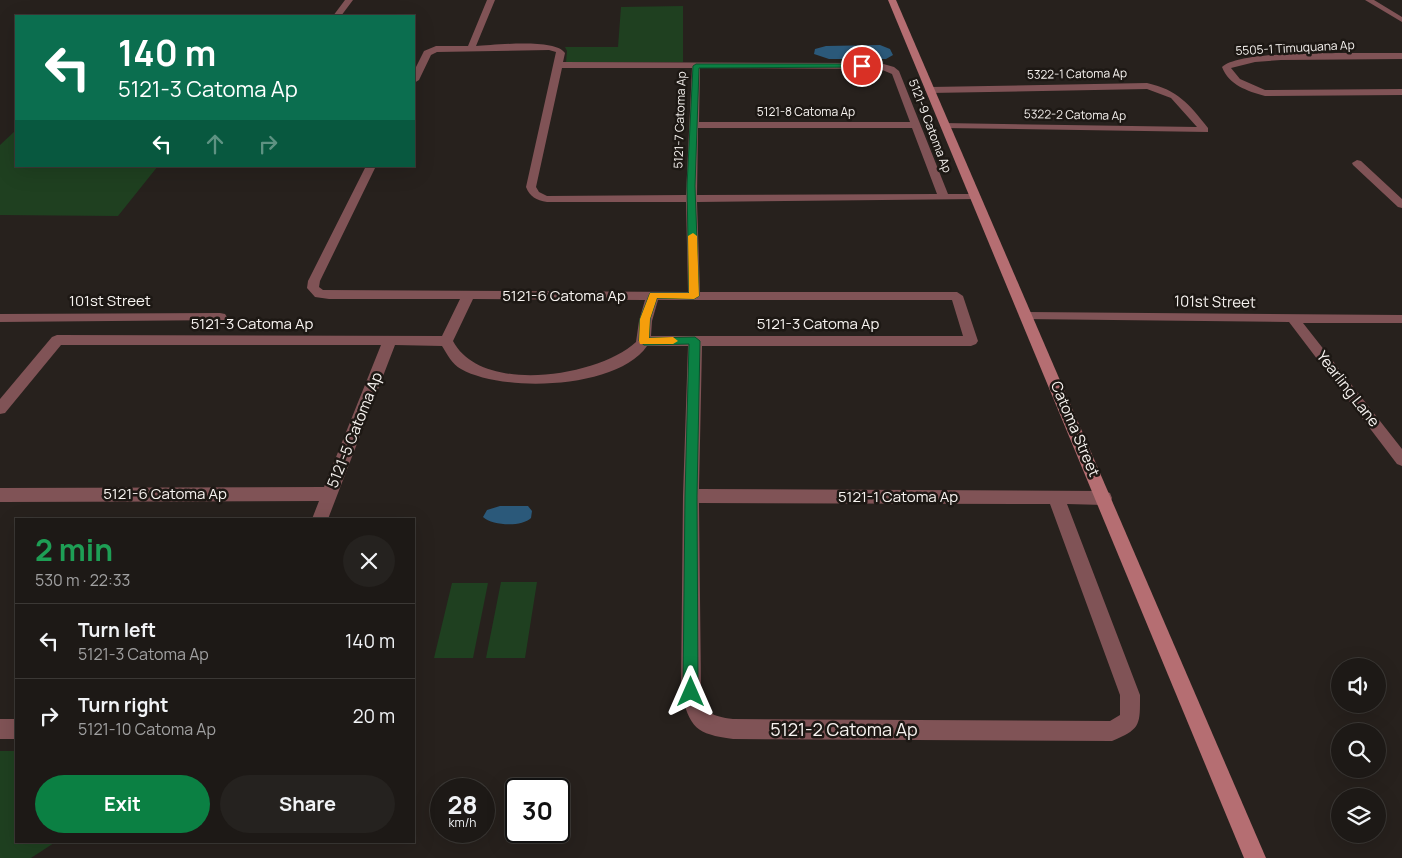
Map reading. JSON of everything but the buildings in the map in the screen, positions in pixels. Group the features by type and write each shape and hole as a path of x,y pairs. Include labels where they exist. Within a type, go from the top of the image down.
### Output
{"street":[{"path":"338,15 349,0"},
{"path":"471,48 491,0"},
{"name":"Catoma Street","path":"892,0 1255,858"},
{"path":"1369,0 1402,20"},
{"path":"415,78 427,53 444,48 556,48 561,53 531,188 533,194 547,199 975,197"},
{"name":"5505-1 Timuquana Ap","path":"1402,56 1288,58 1235,62 1226,67 1231,75 1252,90 1265,92 1402,92"},
{"name":"5121-9 Catoma Ap","path":"558,65 880,66 891,69 896,73 944,197"},
{"name":"5121-7 Catoma Ap","path":"694,296 692,197 696,66"},
{"name":"5322-1 Catoma Ap","path":"930,90 1147,86 1160,88 1176,96 1197,118 1205,130"},
{"name":"5121-8 Catoma Ap","path":"695,125 916,124"},
{"name":"5322-2 Catoma Ap","path":"945,125 1205,130"},
{"path":"1357,163 1400,201"},
{"name":"5121-6 Catoma Ap","path":"371,167 314,281 313,288 319,294 468,296 956,296 965,321"},
{"path":"468,296 446,342 452,353 467,366 490,374 527,379 579,376 601,370 622,360 644,341 645,319 653,295"},
{"name":"101st Street","path":"1027,316 1402,319"},
{"name":"101st Street","path":"0,318 220,317"},
{"name":"Yearling Lane","path":"1293,319 1402,460"},
{"name":"5121-3 Catoma Ap","path":"644,341 971,341 965,321"},
{"name":"5121-3 Catoma Ap","path":"0,408 57,340 446,342"},
{"name":"5121-5 Catoma Ap","path":"320,518 390,341"},
{"name":"5121-2 Catoma Ap","path":"695,341 691,496 691,692 696,713 711,726 733,729 1112,731 1130,720 1130,695 1056,498"},
{"name":"5121-6 Catoma Ap","path":"0,495 330,494"},
{"name":"5121-1 Catoma Ap","path":"691,496 1104,498"},
{"path":"0,729 15,729"}],"green space":[{"path":"683,6 683,62 566,62 567,51 565,47 618,47 621,7"},
{"path":"15,131 15,167 157,167 118,216 0,215 0,145"},
{"path":"501,582 537,582 525,658 486,658"},
{"path":"452,583 488,583 473,658 434,658"},
{"path":"0,751 15,751 15,843 54,843 31,858 0,858"}],"water":[{"path":"880,45 890,49 893,55 886,59 829,59 814,54 815,49 826,46"},
{"path":"500,506 528,506 532,511 531,518 521,523 500,524 483,517 487,510"}],"slow traffic":[{"path":"673,341 644,341 645,319 653,295 694,296 693,236"}],"route":[{"path":"691,692 691,496 695,341 644,341 645,319 653,295 694,296 691,186 696,66 862,66"}]}
